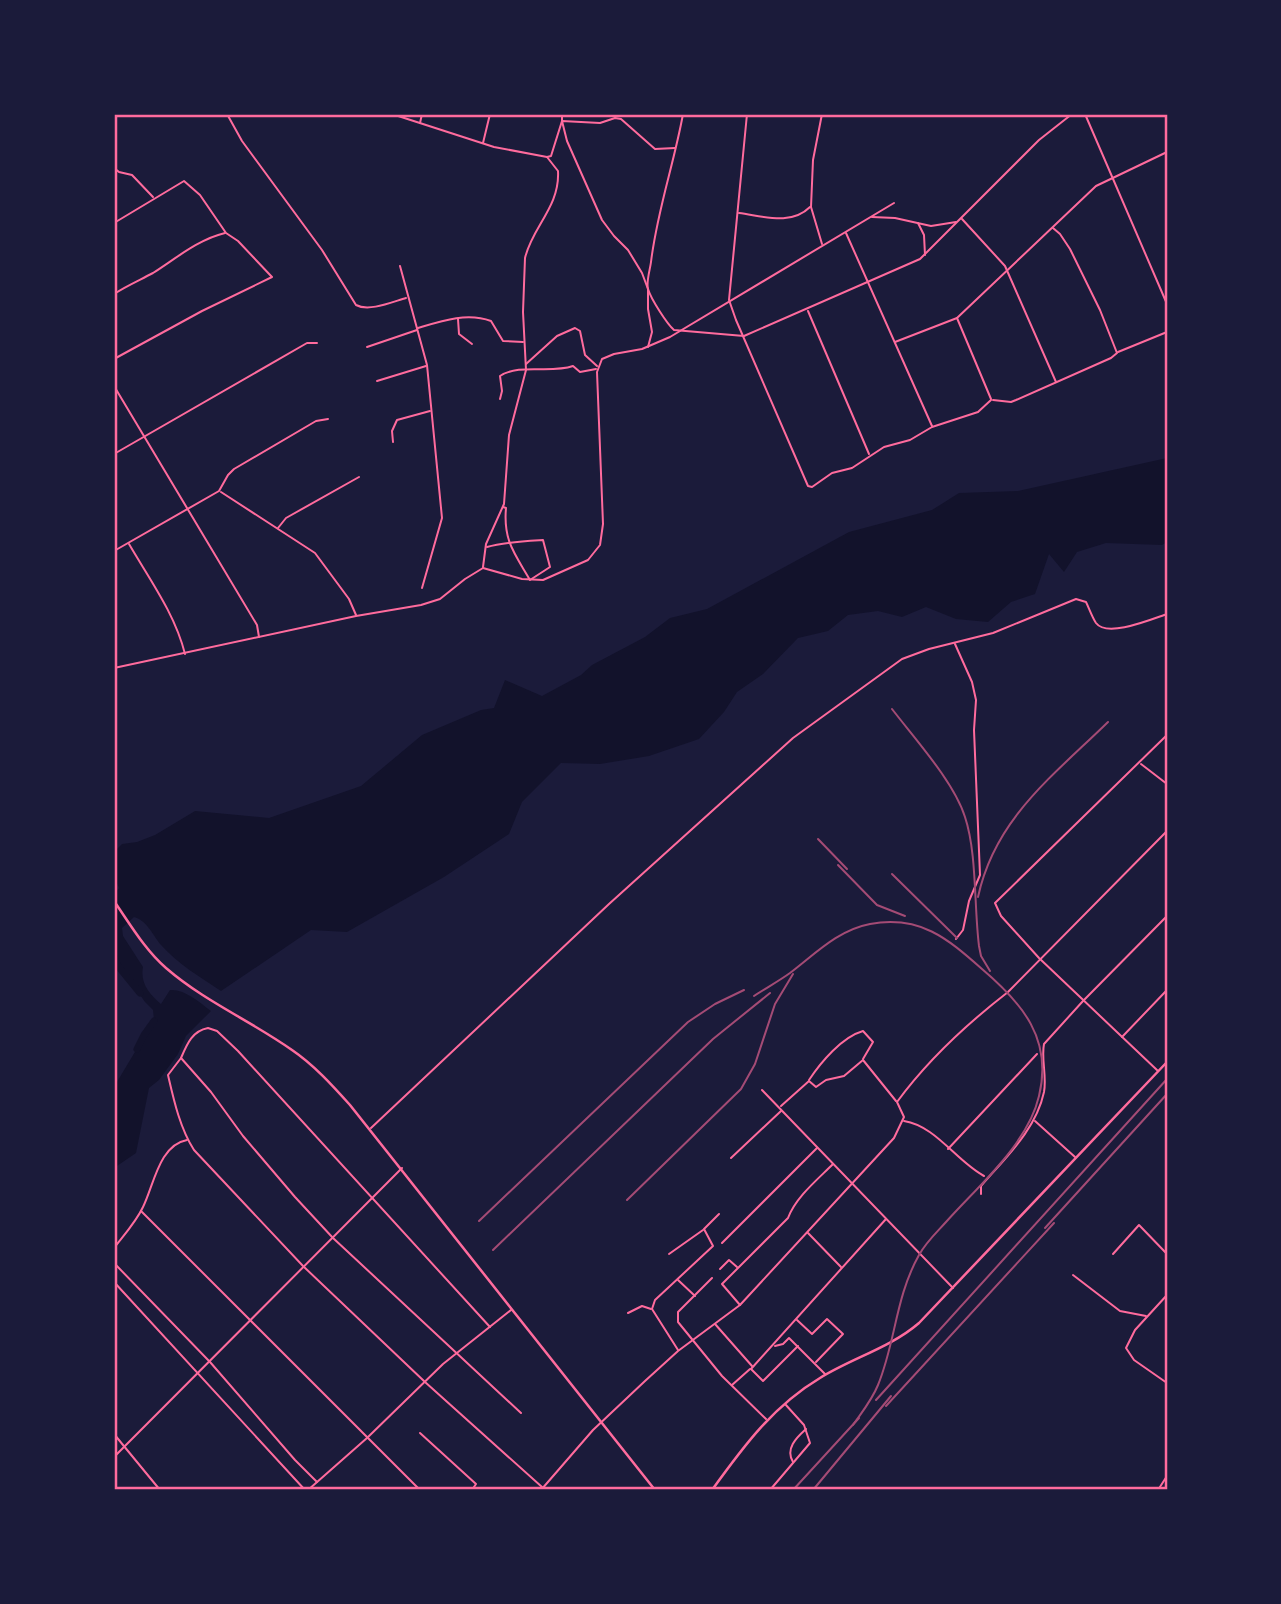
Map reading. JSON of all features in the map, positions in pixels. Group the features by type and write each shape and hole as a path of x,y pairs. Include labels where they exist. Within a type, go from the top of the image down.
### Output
{"main road":[{"path":"114,901 153,956 169,971 293,1050 314,1067 371,1128 654,1490"},
{"path":"712,1490 766,1420 784,1403 826,1374 911,1330 1167,1062"}],"street":[{"path":"227,114 242,141 329,262 352,300 362,308 407,298"},
{"path":"391,114 483,144 547,157 558,171 557,185 546,217 527,249 525,258 526,370 509,435 503,506 485,548 483,568"},
{"path":"420,124 422,114"},
{"path":"483,144 490,114"},
{"path":"562,114 567,141 602,220 638,263 648,289 666,322 678,332 744,336 925,256 1039,140 1072,114"},
{"path":"621,114 621,119"},
{"path":"648,348 652,332 648,289 659,209 675,160 683,114"},
{"path":"747,114 729,300 808,486 812,487 832,473 852,468 892,444 910,440 932,427 978,412 992,400 1011,402 1167,332"},
{"path":"822,114 813,160 811,207 822,245"},
{"path":"1086,114 1167,304"},
{"path":"562,121 600,123 615,118 621,119 655,149 677,148"},
{"path":"547,157 553,153 562,121"},
{"path":"895,342 957,318 1096,186 1167,152"},
{"path":"114,168 119,173 132,175 155,198"},
{"path":"114,223 184,181 200,195 226,233 238,241 272,277 213,305 114,359"},
{"path":"114,658 115,668 356,616 421,605 440,599 483,568 530,580 543,580 578,566 588,560 600,545 603,524 597,369 602,359 648,348 678,332 894,203"},
{"path":"738,213 784,219 796,217 811,207"},
{"path":"871,216 931,226 958,222"},
{"path":"961,219 1005,266 1056,383"},
{"path":"918,223 924,235 925,256"},
{"path":"1053,228 1070,249 1100,310 1117,353"},
{"path":"845,232 932,427"},
{"path":"114,294 215,235 226,233"},
{"path":"400,266 427,365 442,517 422,588"},
{"path":"808,310 870,455"},
{"path":"367,347 446,319 458,318 491,321 503,341 511,344 524,342"},
{"path":"458,318 459,334 472,344"},
{"path":"957,318 992,400"},
{"path":"526,364 556,336 575,328 580,331 585,355 597,369"},
{"path":"114,454 307,343 317,343"},
{"path":"377,381 427,365"},
{"path":"500,398 501,374 526,370 552,371 573,366 580,372 597,369"},
{"path":"114,386 257,625 260,638"},
{"path":"393,442 392,431 397,420 431,411"},
{"path":"114,551 219,491 234,469 316,421 328,419"},
{"path":"278,529 286,518 359,477"},
{"path":"219,491 315,553 349,599 356,616"},
{"path":"503,506 506,508 504,529 518,563 530,580"},
{"path":"485,548 540,540 544,542 550,568 530,580"},
{"path":"129,544 168,610 185,654"},
{"path":"371,1128 609,904 793,738 902,659 929,649 993,633 1076,600 1086,602 1097,624 1103,628 1114,629 1167,614"},
{"path":"955,643 975,690 980,875 969,901 963,930 956,939"},
{"path":"1158,1072 1039,958 1001,916 995,903 1167,735"},
{"path":"1140,764 1167,784"},
{"path":"897,1102 911,1083 991,1005 1008,992 1167,831"},
{"path":"981,1194 981,1186 1034,1120 1044,1090 1043,1047 1083,1001 1167,916"},
{"path":"1121,1038 1167,990"},
{"path":"490,1327 238,1051 217,1031 208,1028 199,1031 189,1040 181,1058 168,1075 187,1140 194,1150 303,1266 541,1489 601,1423 678,1351 740,1305 894,1138 903,1121 902,1110 863,1060"},
{"path":"779,1107 852,1036 863,1031 873,1042 863,1060 844,1076 826,1080 816,1087 808,1081"},
{"path":"948,1149 1037,1054"},
{"path":"181,1058 197,1074 243,1136 295,1198 333,1238 520,1413"},
{"path":"762,1090 953,1288"},
{"path":"731,1158 782,1111"},
{"path":"1034,1120 1077,1159"},
{"path":"903,1121 919,1125 973,1170 984,1175"},
{"path":"114,1248 141,1211 167,1152 180,1141 187,1140"},
{"path":"722,1243 818,1148"},
{"path":"740,1305 722,1284 788,1218 791,1210 809,1188 833,1164"},
{"path":"114,1457 402,1168"},
{"path":"141,1211 420,1490"},
{"path":"669,1254 704,1229 719,1214"},
{"path":"732,1385 772,1347 887,1218"},
{"path":"1114,1254 1139,1225 1167,1254"},
{"path":"652,1309 655,1300 713,1246 704,1229"},
{"path":"807,1232 841,1268"},
{"path":"720,1269 729,1259 738,1268"},
{"path":"114,1263 210,1362 317,1482"},
{"path":"1073,1275 1120,1311 1148,1316"},
{"path":"712,1278 678,1312 677,1317 692,1341 766,1420"},
{"path":"678,1280 695,1296"},
{"path":"114,1282 306,1490 367,1438 457,1353 513,1309"},
{"path":"1167,1294 1135,1330 1126,1348 1134,1360 1167,1383"},
{"path":"628,1313 642,1306 652,1309 678,1351"},
{"path":"796,1318 811,1334 827,1319 843,1334 816,1362"},
{"path":"715,1324 747,1358 763,1381 798,1346"},
{"path":"772,1347 789,1338 826,1374"},
{"path":"770,1490 810,1443 799,1417 784,1403"},
{"path":"793,1463 790,1458 791,1445 806,1429"},
{"path":"419,1433 476,1484 472,1490"},
{"path":"114,1434 160,1490"},
{"path":"1158,1490 1167,1476"}],"shaded area":[{"path":"1167,458 1167,542 1162,545 1106,543 1077,552 1064,572 1049,554 1035,594 1011,602 988,622 956,619 926,607 902,617 878,611 848,615 828,631 798,638 763,674 737,692 724,712 699,739 649,756 600,764 561,763 522,802 509,834 444,877 347,932 311,930 221,991 175,958 146,925 134,917 122,928 123,936 143,967 144,983 149,992 161,1004 170,990 176,990 192,997 211,1011 186,1036 178,1054 159,1080 149,1088 136,1153 114,1168 114,1087 154,1020 153,1010 114,957 114,895 119,888 114,876 114,852 122,844 155,835 195,811 269,818 361,786 422,735 481,710 494,708 505,680 542,696 645,637 670,618 707,609 849,532 932,510 959,493 1018,491"}],"waterway":[{"path":"114,957 140,993"},
{"path":"137,1049 154,1021"}],"railway":[{"path":"892,709 943,775 965,817 973,863 979,946 981,956 990,971"},
{"path":"978,897 986,869 1012,821 1048,780 1108,722"},
{"path":"818,839 847,869"},
{"path":"838,865 877,905 905,916"},
{"path":"892,874 957,938"},
{"path":"754,996 786,976 827,944 858,927 888,922 904,923 932,931 997,982 1031,1024 1042,1057 1039,1096 1024,1131 1000,1163 932,1237 919,1255 905,1287 878,1385 853,1425"},
{"path":"627,1200 741,1089 755,1064 775,1004 793,974"},
{"path":"479,1221 688,1022 715,1004 744,990"},
{"path":"493,1250 713,1039 770,993"},
{"path":"876,1400 1167,1079"},
{"path":"1045,1228 1167,1094"},
{"path":"886,1406 1054,1223"},
{"path":"813,1490 891,1396"},
{"path":"793,1490 859,1418"}]}
